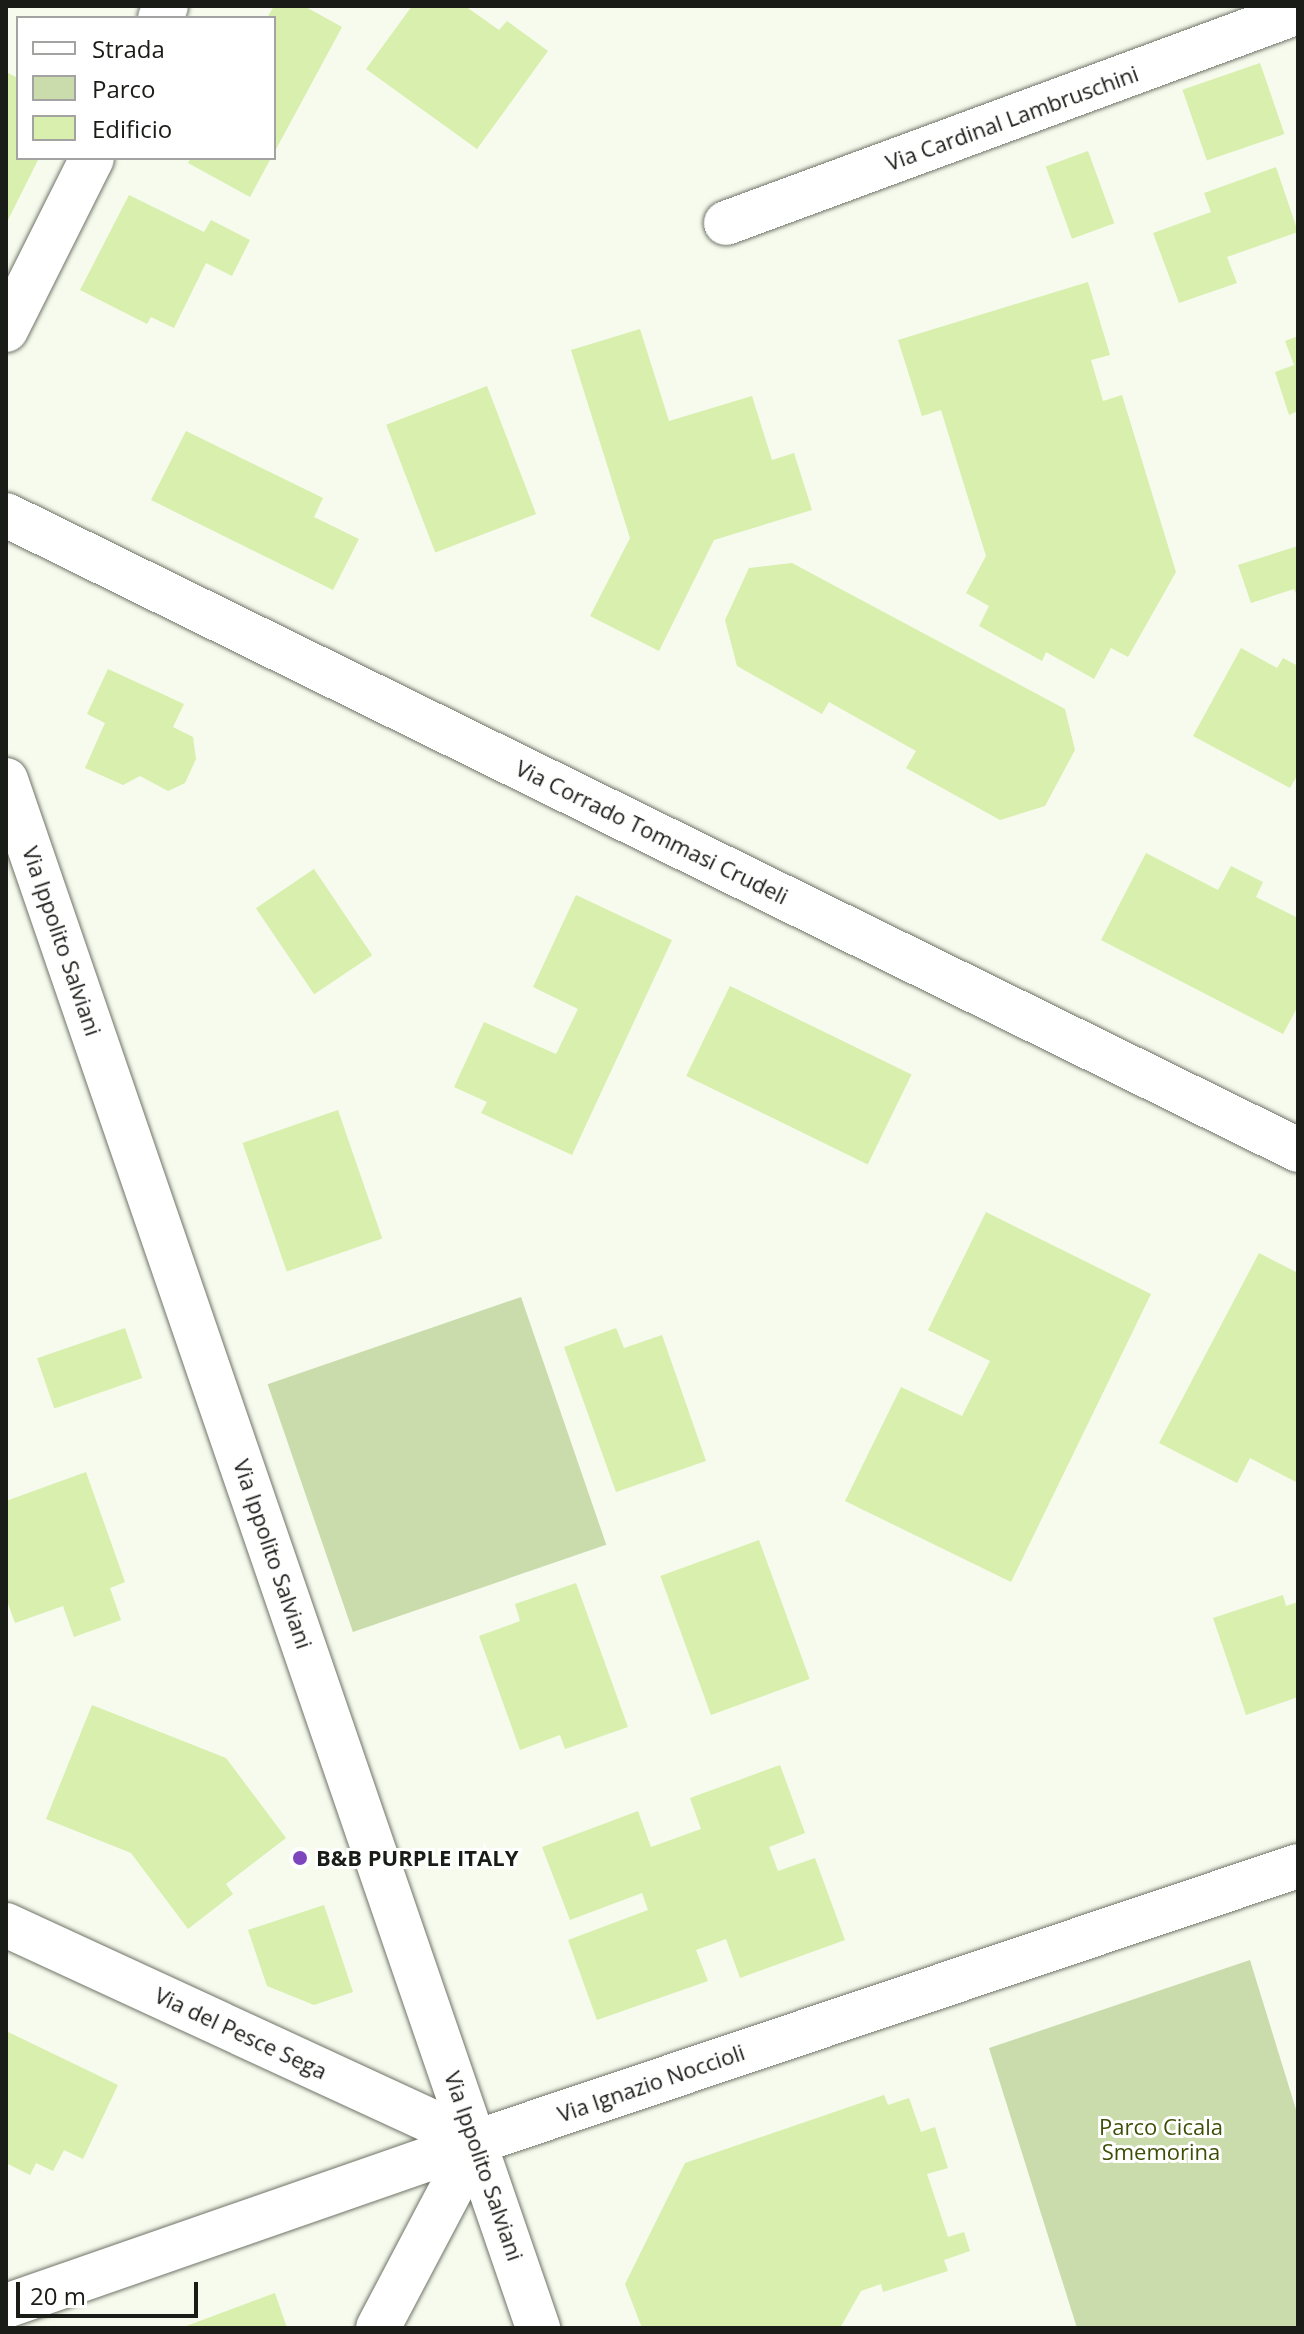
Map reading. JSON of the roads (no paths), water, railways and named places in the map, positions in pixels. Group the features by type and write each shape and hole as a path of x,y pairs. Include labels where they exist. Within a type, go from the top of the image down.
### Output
{"street":[{"name":"Via Cardinal Lambruschini","path":"726,223 1298,12"},
{"path":"6,330 91,160"},
{"name":"Via Corrado Tommasi Crudeli","path":"6,515 1298,1150"},
{"name":"Via Ippolito Salviani","path":"6,780 538,2328"},
{"name":"Via Ignazio Noccioli","path":"6,2306 476,2142 1298,1866"},
{"name":"Via del Pesce Sega","path":"6,1925 476,2142"},
{"path":"378,2328 476,2142"}],"place":[{"name":"B&B PURPLE ITALY","path":"300,1858"}],"park label":[{"name":"Parco Cicala Smemorina","path":"1161,2138"}]}
